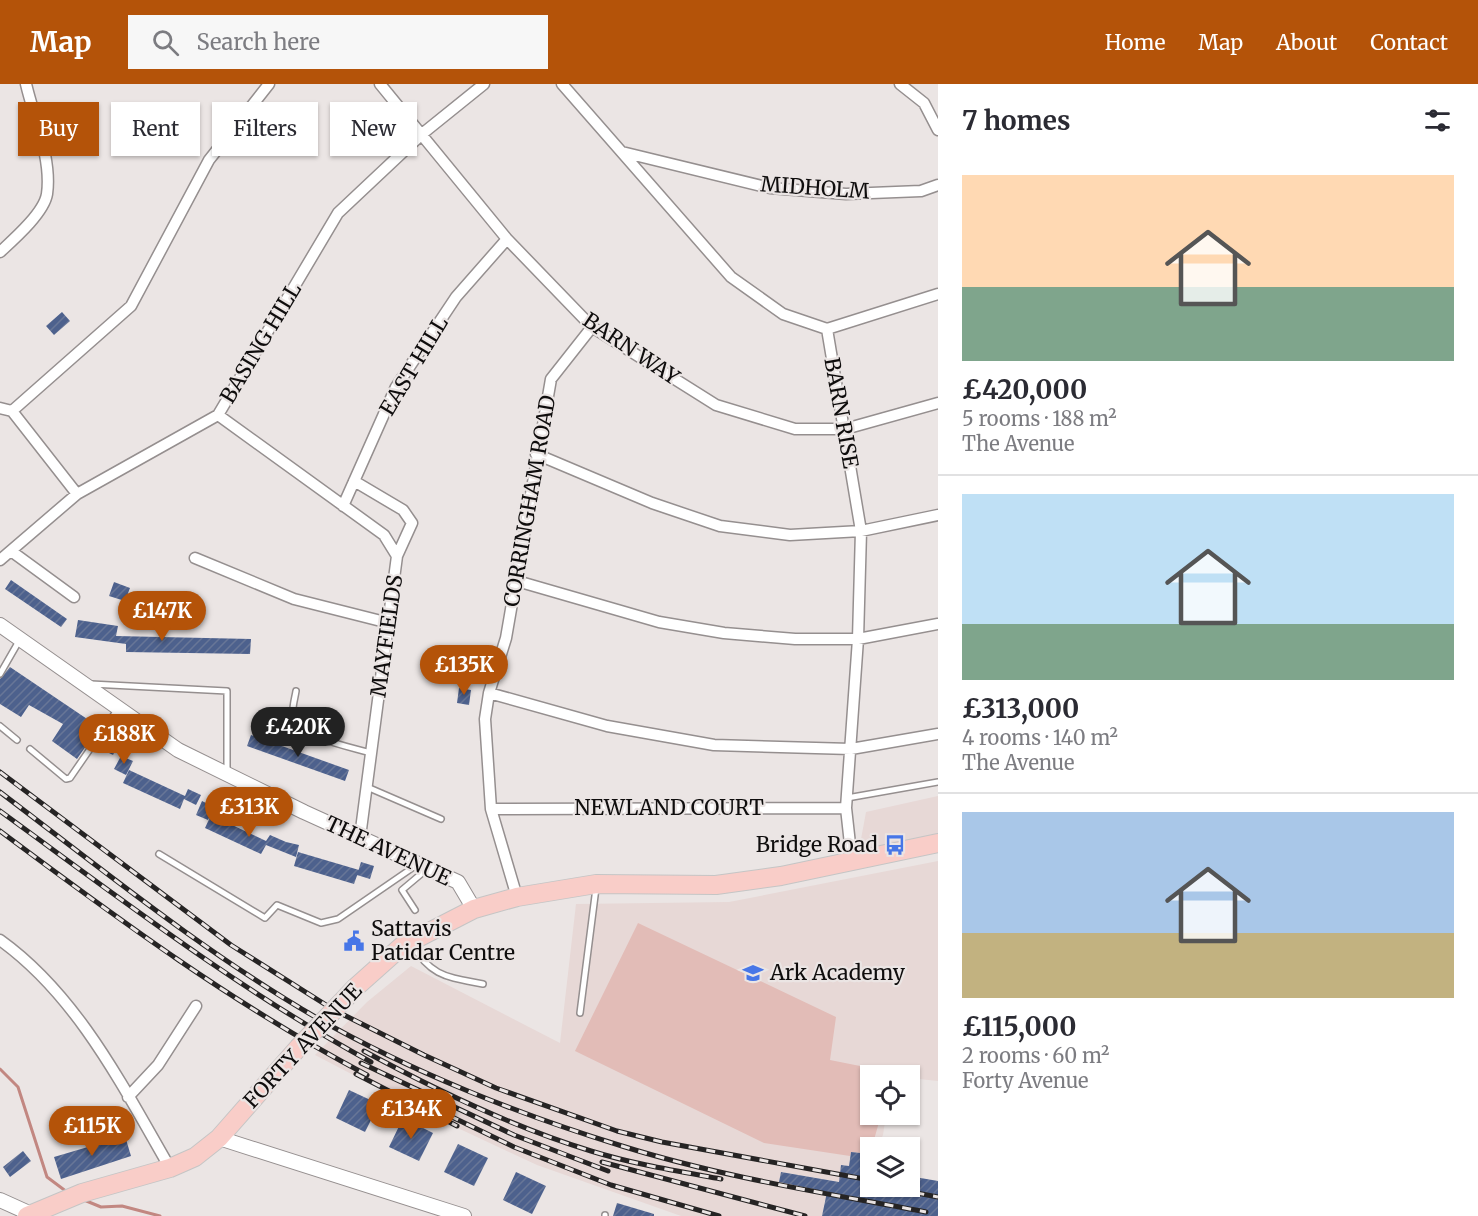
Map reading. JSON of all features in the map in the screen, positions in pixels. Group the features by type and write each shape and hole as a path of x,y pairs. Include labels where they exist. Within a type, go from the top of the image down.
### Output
{"main road":[{"name":"FORTY AVENUE","path":"38,1213 74,1196 170,1168 195,1157 219,1138 298,1048 356,987 402,946 474,909 517,897 596,884 716,885 781,876 938,843"}],"street":[{"path":"0,252 26,227 47,196 45,160 26,84"},
{"path":"12,411 131,306 209,160 269,84"},
{"name":"BARN WAY","path":"380,84 507,239 592,327 716,405 795,429 845,429 938,403"},
{"name":"BASING HILL","path":"0,560 77,494 218,415 338,213 422,134 484,84"},
{"name":"BARN RISE","path":"562,84 731,277 783,314 827,329 861,531 858,639 847,803 852,862"},
{"path":"900,84 924,103 938,130"},
{"name":"MIDHOLM","path":"622,152 770,188 846,194 921,192 938,185"},
{"name":"EAST HILL","path":"343,506 396,387 456,297 507,239"},
{"path":"827,329 938,294"},
{"name":"CORRINGHAM ROAD","path":"517,897 491,808 485,719 489,693 506,638 536,454 551,379 592,327"},
{"path":"0,408 12,411 77,494"},
{"name":"MAYFIELDS","path":"218,415 384,536 398,556 360,837"},
{"path":"536,454 652,503 720,526 790,535 861,531 938,515"},
{"path":"354,481 403,510 412,523 398,556"},
{"path":"11,551 74,597"},
{"path":"195,558 294,599 389,623"},
{"path":"517,581 659,622 724,633 795,639 858,639 938,624"},
{"name":"THE AVENUE","path":"0,625 178,750 458,882 474,909"},
{"path":"489,693 607,726 714,745 851,750 938,734"},
{"name":"NEWLAND COURT","path":"491,808 847,803"},
{"path":"0,940 36,969 66,1002 128,1097 170,1168"},
{"path":"128,1097 158,1065 196,1006"},
{"path":"219,1138 464,1216"},
{"path":"1,1205 38,1213"}],"lane":[{"path":"0,674 20,639"},
{"path":"82,683 228,692 227,775"},
{"path":"296,691 293,714 300,729 320,738 371,753"},
{"path":"30,749 66,779 70,778 118,709"},
{"path":"0,726 17,740"},
{"path":"847,803 938,783"},
{"path":"367,787 441,819"},
{"path":"159,854 265,918 278,905 321,923 338,919 424,866"},
{"path":"415,910 402,890 424,866"},
{"path":"580,1013 596,884"},
{"path":"411,942 427,967 438,974 483,984"}],"shaded area":[{"path":"938,796 938,835 859,850 866,812"},
{"path":"938,861 938,1081 920,1079 920,1065 860,1065 860,1125 884,1125 882,1137 860,1137 860,1153 851,1152 849,1166 841,1165 846,1183 781,1172 779,1182 844,1195 842,1203 825,1200 822,1216 681,1216 537,1165 430,1115 315,1055 367,1002 411,966 560,1043 576,904 729,902"},
{"path":"638,923 836,1017 830,1060 860,1066 860,1125 878,1125 875,1137 860,1137 860,1153 851,1152 850,1156 764,1143 575,1051"}],"building":[{"path":"62,312 70,321 54,335 46,326"},
{"path":"11,580 67,619 61,627 5,589"},
{"path":"114,582 130,588 125,601 109,596"},
{"path":"78,620 118,626 116,636 251,639 250,654 126,652 126,644 75,637"},
{"path":"10,667 99,727 77,759 52,741 63,724 29,705 21,717 0,704 0,679"},
{"path":"459,688 471,690 469,705 457,703"},
{"path":"107,733 121,739 113,755 97,747"},
{"path":"251,735 349,770 345,781 247,746"},
{"path":"121,756 133,761 126,775 114,769"},
{"path":"129,770 185,796 188,789 201,795 196,805 184,799 180,809 123,783"},
{"path":"202,801 214,807 208,820 196,815"},
{"path":"211,815 266,841 270,835 299,845 296,857 266,845 261,854 205,828"},
{"path":"298,852 359,870 354,884 294,866"},
{"path":"361,862 374,866 370,879 357,875"},
{"path":"349,1090 379,1104 365,1132 336,1118"},
{"path":"403,1118 433,1133 419,1161 389,1147"},
{"path":"125,1136 131,1156 61,1179 54,1157"},
{"path":"458,1144 488,1158 474,1186 444,1172"},
{"path":"23,1151 31,1161 10,1177 3,1167"},
{"path":"851,1152 860,1153 860,1197 920,1197 920,1178 938,1181 938,1216 822,1216 827,1192 779,1182 781,1172 839,1182 841,1165 849,1166"},
{"path":"516,1172 546,1186 532,1214 503,1200"},
{"path":"617,1203 654,1214 654,1216 613,1216"}],"waterway":[{"path":"0,1069 18,1087 47,1177 67,1192"},
{"path":"84,1200 101,1207 122,1206 160,1216"}],"railway":[{"path":"0,772 231,945 334,1010 424,1055 496,1088 617,1131 662,1142 860,1178"},
{"path":"0,792 155,910 275,993 317,1018 427,1074 505,1106 583,1134 659,1157 773,1184 926,1212"},
{"path":"0,811 228,974 274,1005 371,1062"},
{"path":"0,831 133,929 224,991 367,1075"},
{"path":"364,1051 475,1107 532,1131 623,1160 721,1179"},
{"path":"361,1063 514,1135 608,1171"},
{"path":"356,1074 457,1126"},
{"path":"450,1116 514,1147 611,1185 719,1216"},
{"path":"602,1162 805,1216"},
{"path":"920,1194 938,1197"}],"place":[{"name":"Bridge Road","path":"895,845"},
{"name":"Sattavis Patidar Centre","path":"354,941"},
{"name":"Ark Academy","path":"753,973"}]}
